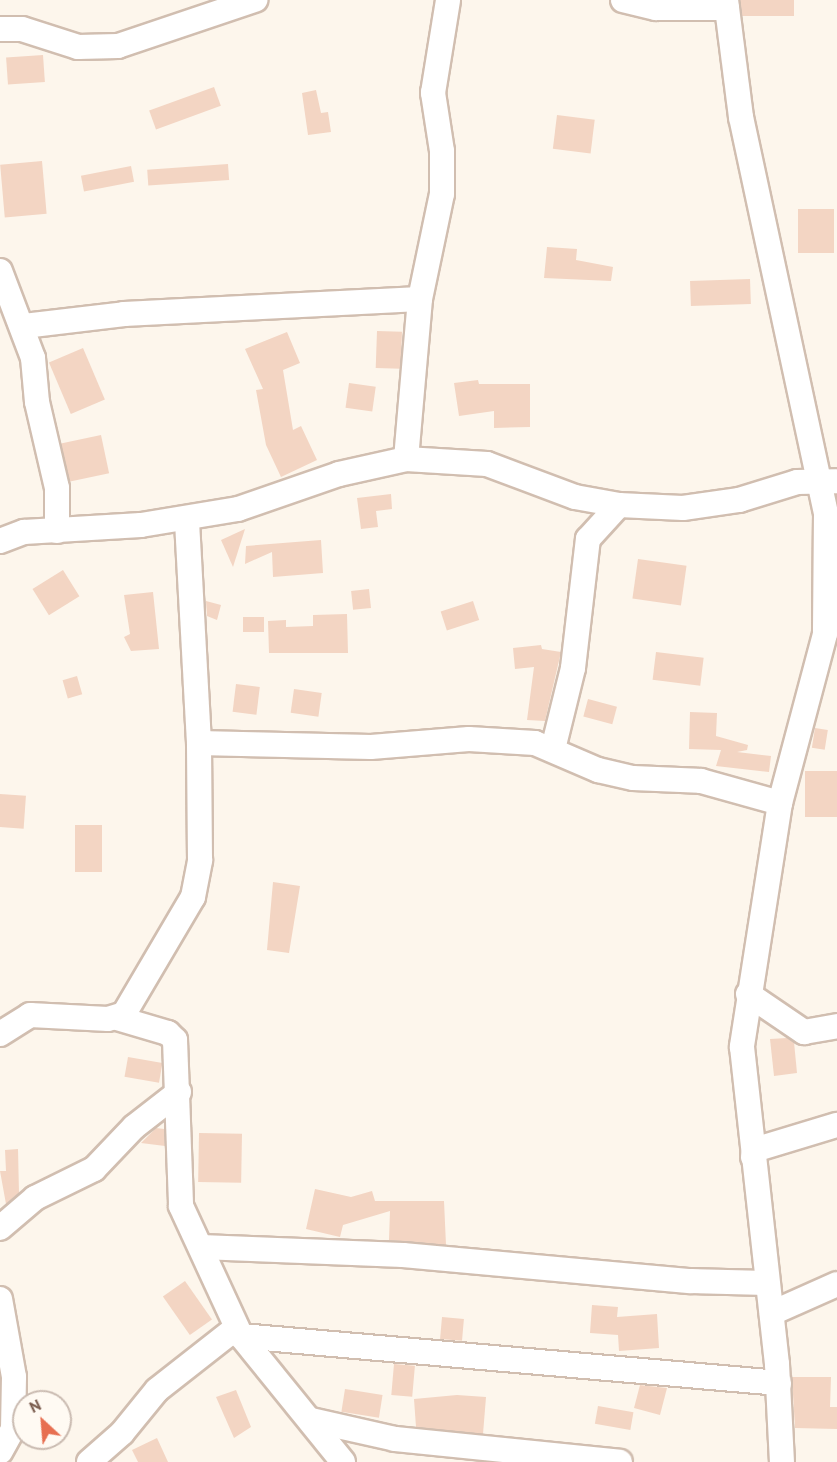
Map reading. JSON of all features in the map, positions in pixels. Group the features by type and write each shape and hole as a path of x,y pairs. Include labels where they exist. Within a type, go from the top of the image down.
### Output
{"street":[{"path":"0,29 22,29 78,47 118,46 255,0"},
{"path":"406,459 420,299 442,194 442,151 433,93 448,0"},
{"path":"622,0 656,8 727,4 741,117 829,480 826,514 825,634 780,803 763,931 748,994 742,1047 747,1114 779,1383 782,1462"},
{"path":"0,271 24,326 57,488 57,531"},
{"path":"24,326 136,313 420,299"},
{"path":"3,535 187,518 238,509 339,474 406,459 487,464 575,497 619,506 683,508 829,480"},
{"path":"553,749 573,668 588,539 588,524 575,497"},
{"path":"588,539 619,506"},
{"path":"117,1018 133,1004 193,897 199,868 200,743 187,518"},
{"path":"200,743 371,747 468,739 553,749 584,766 633,778 701,781 780,803"},
{"path":"748,994 804,1032 837,1026"},
{"path":"0,1034 12,1023 30,1015 117,1018 172,1036 178,1048 181,1206 238,1332 343,1462"},
{"path":"0,1228 35,1198 94,1169 134,1127 179,1092"},
{"path":"747,1114 799,1138"},
{"path":"753,1157 754,1150 837,1125"},
{"path":"201,1247 403,1256 691,1281 767,1283"},
{"path":"772,1313 837,1284"},
{"path":"0,1299 14,1377 13,1429 0,1452"},
{"path":"88,1462 122,1433 157,1390 238,1332 779,1383"},
{"path":"311,1420 395,1439 620,1462"}],"building":[{"path":"740,0 794,0 794,16 740,16"},
{"path":"43,55 45,82 8,85 6,58"},
{"path":"214,87 221,106 156,129 149,111"},
{"path":"316,90 321,113 328,112 331,132 308,135 302,93"},
{"path":"557,115 595,120 591,153 553,149"},
{"path":"42,161 47,214 5,217 0,165"},
{"path":"228,164 229,180 148,186 147,170"},
{"path":"131,166 134,182 84,191 81,176"},
{"path":"798,209 834,209 834,253 798,253"},
{"path":"547,247 577,249 576,260 613,267 611,281 544,278"},
{"path":"750,279 751,304 691,306 690,281"},
{"path":"377,331 402,332 401,369 376,368"},
{"path":"287,332 300,363 283,370 293,430 301,426 317,460 281,477 266,445 256,390 263,389 245,349"},
{"path":"83,348 105,400 71,414 49,362"},
{"path":"478,380 479,384 530,384 530,427 494,428 494,411 459,416 454,383"},
{"path":"349,383 376,387 372,412 346,408"},
{"path":"101,435 109,473 69,482 61,444"},
{"path":"391,494 392,509 376,511 378,527 361,529 357,498"},
{"path":"245,529 233,567 221,540"},
{"path":"321,540 323,573 273,577 272,552 245,564 246,546"},
{"path":"638,559 687,566 681,605 632,599"},
{"path":"63,570 79,596 49,615 32,589"},
{"path":"369,589 371,608 353,610 351,591"},
{"path":"153,592 159,649 131,651 124,637 130,634 124,595"},
{"path":"206,601 221,605 217,620 207,616"},
{"path":"473,601 479,620 447,631 441,612"},
{"path":"347,614 348,653 269,653 268,621 286,620 286,627 313,626 313,615"},
{"path":"243,617 264,617 264,632 243,632"},
{"path":"541,645 542,649 561,652 545,721 527,720 534,667 515,669 513,648"},
{"path":"656,652 704,658 700,686 653,680"},
{"path":"77,676 82,694 68,698 63,680"},
{"path":"236,684 260,687 256,715 233,712"},
{"path":"294,689 322,693 318,717 291,713"},
{"path":"588,699 617,707 612,724 583,716"},
{"path":"690,712 717,713 716,736 748,745 747,750 737,752 771,756 769,772 716,766 721,750 689,749"},
{"path":"815,728 828,730 825,750 812,748"},
{"path":"805,771 837,771 837,817 805,817"},
{"path":"0,794 26,796 24,829 0,827"},
{"path":"75,825 102,825 102,872 75,872"},
{"path":"273,882 300,886 289,953 267,950"},
{"path":"787,1038 794,1042 797,1073 774,1076 770,1039"},
{"path":"128,1057 162,1063 159,1083 125,1077"},
{"path":"156,1128 164,1129 165,1146 141,1143"},
{"path":"199,1133 242,1134 241,1183 198,1182"},
{"path":"18,1149 19,1193 6,1204 0,1171 6,1171 5,1150"},
{"path":"315,1189 351,1197 372,1191 375,1201 444,1201 446,1245 389,1240 390,1211 343,1225 340,1237 306,1229"},
{"path":"185,1281 212,1320 190,1335 163,1296"},
{"path":"592,1305 618,1307 617,1317 657,1314 659,1348 619,1351 618,1335 590,1333"},
{"path":"442,1317 464,1319 462,1341 440,1339"},
{"path":"394,1364 415,1366 412,1397 391,1395"},
{"path":"792,1377 831,1377 830,1407 837,1407 837,1429 795,1428"},
{"path":"640,1385 667,1388 660,1415 634,1408"},
{"path":"345,1389 383,1395 379,1418 341,1412"},
{"path":"236,1390 251,1427 234,1438 216,1397"},
{"path":"457,1395 486,1397 483,1434 416,1427 414,1399"},
{"path":"598,1406 633,1412 630,1430 595,1424"},
{"path":"157,1438 168,1462 138,1462 132,1450"}]}
